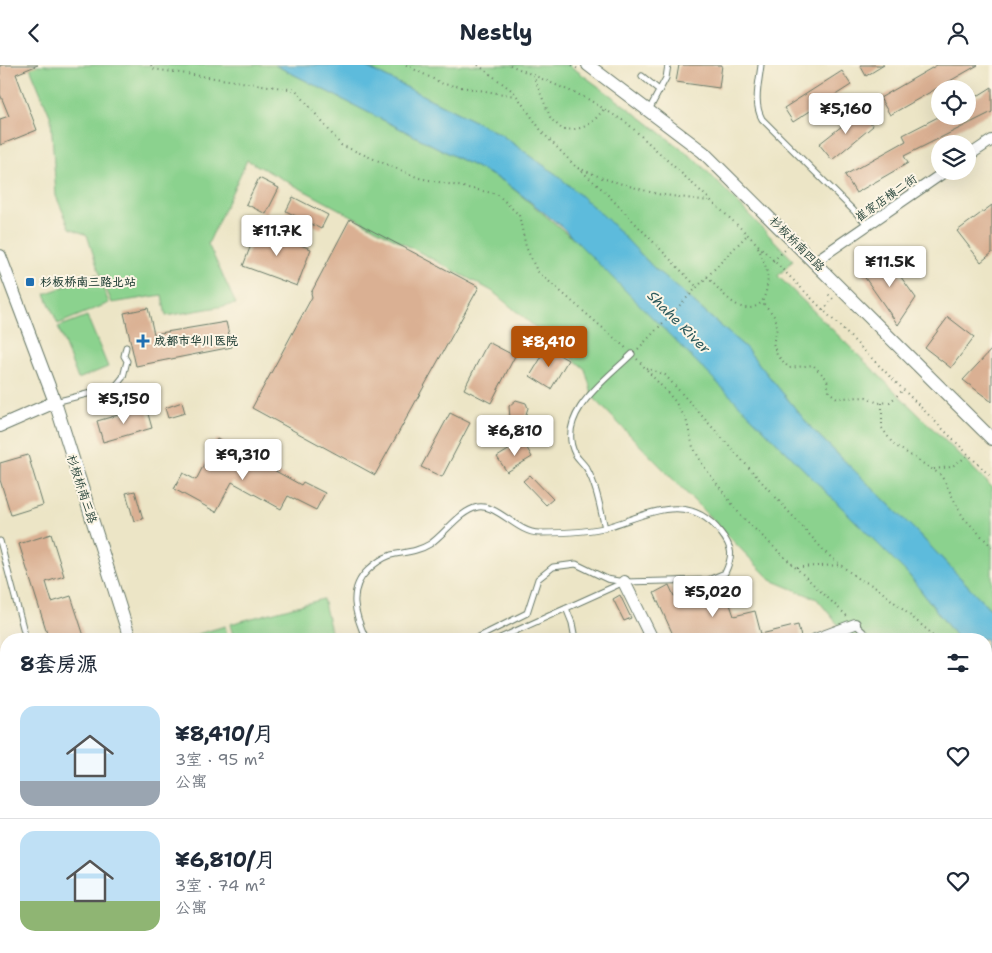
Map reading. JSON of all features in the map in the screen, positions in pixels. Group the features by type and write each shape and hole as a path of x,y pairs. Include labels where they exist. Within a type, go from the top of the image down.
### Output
{"street":[{"name":"杉板桥南四路","path":"584,68 649,111 703,151 992,439"},
{"path":"976,151 992,139"},
{"name":"崔家店横二街","path":"814,261 933,180"},
{"name":"杉板桥南三路","path":"0,256 55,403 128,633"},
{"path":"0,426 55,403"},
{"path":"624,582 649,633"},
{"path":"831,633 855,624"}],"lane":[{"path":"649,111 666,77 668,65"},
{"path":"761,65 757,104 762,119 868,225"},
{"path":"642,76 660,90"},
{"path":"55,403 115,387 122,377 127,361 124,356 126,347"},
{"path":"605,528 595,486 586,468 575,453 570,435 576,413 632,354"},
{"path":"363,633 358,621 355,604 355,590 360,577 373,565 389,556 419,551 432,543 467,512 478,507 488,508 523,529 538,533 605,528 660,510 692,510 704,515 728,542 732,559 725,573 708,580 624,582 607,579 576,564 552,567 538,579 527,613 487,633"},
{"path":"0,541 24,633"},
{"path":"511,633 624,582"},
{"path":"566,608 574,633"},
{"path":"855,624 865,633"}],"path":[{"path":"151,65 153,69 296,90 341,145 419,178 497,194 519,215 526,247 537,271 632,354 645,368 674,401 686,419 693,447 713,482 741,516 855,624"},
{"path":"406,65 442,84 517,97"},
{"path":"478,65 517,97 542,133 602,190 698,287"},
{"path":"510,65 605,109 627,123 747,235 992,478"},
{"path":"572,65 584,68"},
{"path":"533,75 551,119 563,130 582,129 594,121 605,109"},
{"path":"576,167 606,179 658,194 709,201"},
{"path":"632,354 747,235"},
{"path":"707,277 734,304 744,309 755,309 762,302 768,289 769,275 757,245"},
{"path":"773,261 786,249"},
{"path":"823,310 833,299 826,292"},
{"path":"762,302 776,317 778,328 772,343 777,355 789,368 813,365 827,379 829,392 837,398 866,397 882,403 890,402 903,390"},
{"path":"645,368 666,375 827,554 857,578 876,587 931,633"},
{"path":"882,403 882,428 893,444 911,458 934,469 940,475 963,517 992,547"},
{"path":"934,469 951,467 969,455"},
{"path":"797,567 842,565"}],"green space":[{"path":"29,65 275,65 505,182 582,246 909,575 953,633 845,633 817,599 771,580 593,397 585,369 492,291 247,160 208,244 236,304 166,316 162,295 112,303 87,235 70,228 56,196 51,118"},
{"path":"362,65 569,65 699,163 793,260 778,276 992,487 992,611 913,528 812,429 746,348 653,267 608,220 557,175 500,134"},
{"path":"97,274 109,303 58,324 45,294"},
{"path":"87,316 108,367 78,379 58,327"},
{"path":"323,599 332,633 232,633 230,624"},
{"path":"225,626 227,633 201,633"}],"water":[{"name":"Shahe River","path":"275,65 362,65 500,134 557,175 608,220 653,267 746,348 812,429 913,528 992,611 992,633 953,633 909,575 561,226 505,182"}],"building":[{"path":"0,65 38,65 16,74 37,130 0,145 0,119 9,116 0,94"},
{"path":"679,65 722,65 719,88 676,82"},
{"path":"860,65 884,65 866,76"},
{"path":"937,65 978,65 952,80 931,80 931,92 890,115 880,98"},
{"path":"842,71 851,85 793,122 784,108"},
{"path":"992,87 992,112 976,120 976,97"},
{"path":"861,111 873,126 832,160 819,144"},
{"path":"931,121 931,125 966,125 946,135 931,135 931,142 904,156 908,163 856,193 845,175 906,141 903,135"},
{"path":"259,178 279,188 266,214 246,204"},
{"path":"293,197 328,215 321,229 286,211"},
{"path":"992,205 992,253 981,262 957,231"},
{"path":"350,219 479,287 375,475 252,408 312,297 311,293"},
{"path":"257,229 311,249 297,286 243,266"},
{"path":"885,255 916,298 898,325 861,272"},
{"path":"148,308 154,334 226,322 232,347 136,366 124,313"},
{"path":"948,317 974,337 951,368 925,348"},
{"path":"488,342 515,356 491,403 464,389"},
{"path":"547,348 568,360 551,389 530,376"},
{"path":"992,349 992,402 963,380"},
{"path":"516,400 526,403 528,408 525,417 514,420 517,429 515,446 501,438 497,430 499,424 510,419 509,406"},
{"path":"182,402 185,413 168,418 165,408"},
{"path":"146,407 152,428 103,442 97,421"},
{"path":"450,413 470,423 442,477 421,467"},
{"path":"217,439 301,485 303,482 325,493 316,510 288,496 281,509 232,482 216,512 174,489 183,473 196,480"},
{"path":"523,441 532,457 507,472 497,457"},
{"path":"28,455 43,505 11,515 0,480 0,463"},
{"path":"530,475 553,499 546,505 523,481"},
{"path":"135,491 143,519 134,521 126,493"},
{"path":"51,534 64,576 46,582 52,602 71,596 83,633 47,633 19,544"},
{"path":"669,585 674,596 724,587 734,616 755,611 761,633 672,633 654,593"},
{"path":"620,595 631,618 624,621 613,599"},
{"path":"798,625 800,633 765,633"}],"place":[{"name":"杉板桥南三路北站","path":"30,282"},
{"name":"成都市华川医院","path":"143,341"}]}
